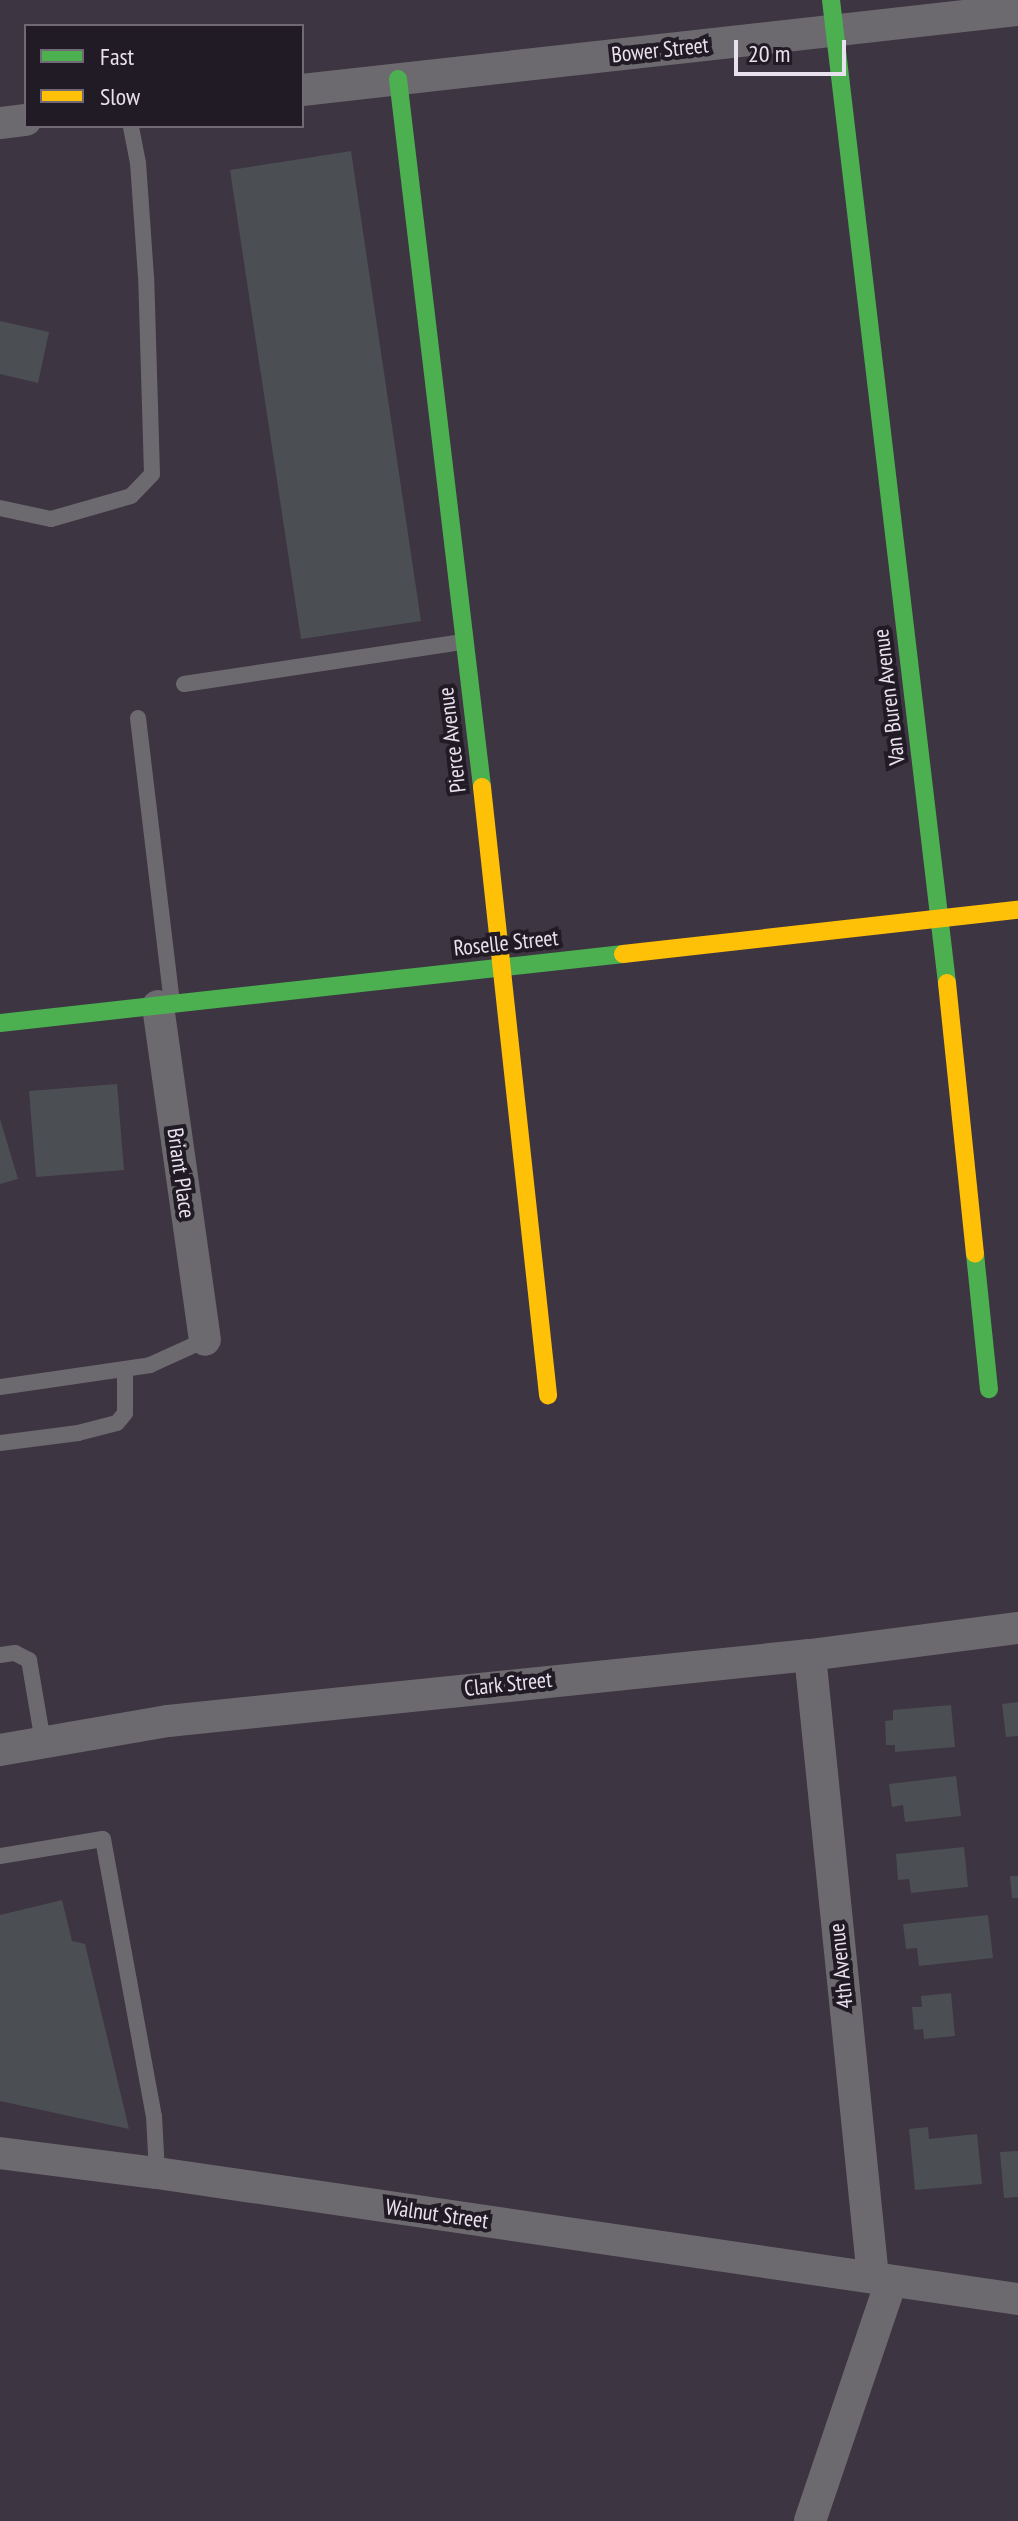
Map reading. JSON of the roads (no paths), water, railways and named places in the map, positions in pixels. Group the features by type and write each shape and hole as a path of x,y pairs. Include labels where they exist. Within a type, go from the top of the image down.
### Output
{"street":[{"name":"Bower Street","path":"304,90 398,79 832,15 1018,10"},
{"name":"Van Buren Avenue","path":"832,15 940,919 989,1389"},
{"name":"Pierce Avenue","path":"398,79 503,968 548,1395"},
{"path":"0,123 24,120"},
{"name":"Roselle Street","path":"0,1023 1018,910"},
{"name":"Briant Place","path":"165,1005 205,1340"},
{"name":"Clark Street","path":"0,1750 168,1721 810,1655 1018,1628"},
{"name":"4th Avenue","path":"810,1655 882,2279 810,2521"},
{"name":"Walnut Street","path":"0,2153 157,2173 1018,2299"}],"lane":[{"path":"0,508 51,519 131,496 152,474 146,277 138,163 131,128"},
{"path":"184,684 464,642"},
{"path":"138,718 165,1005"},
{"path":"0,1387 150,1365 205,1340"},
{"path":"0,1443 78,1433 117,1423 125,1413 125,1369"},
{"path":"0,1655 15,1653 29,1660 43,1742"},
{"path":"0,1856 103,1839 154,2116 157,2173"}]}
